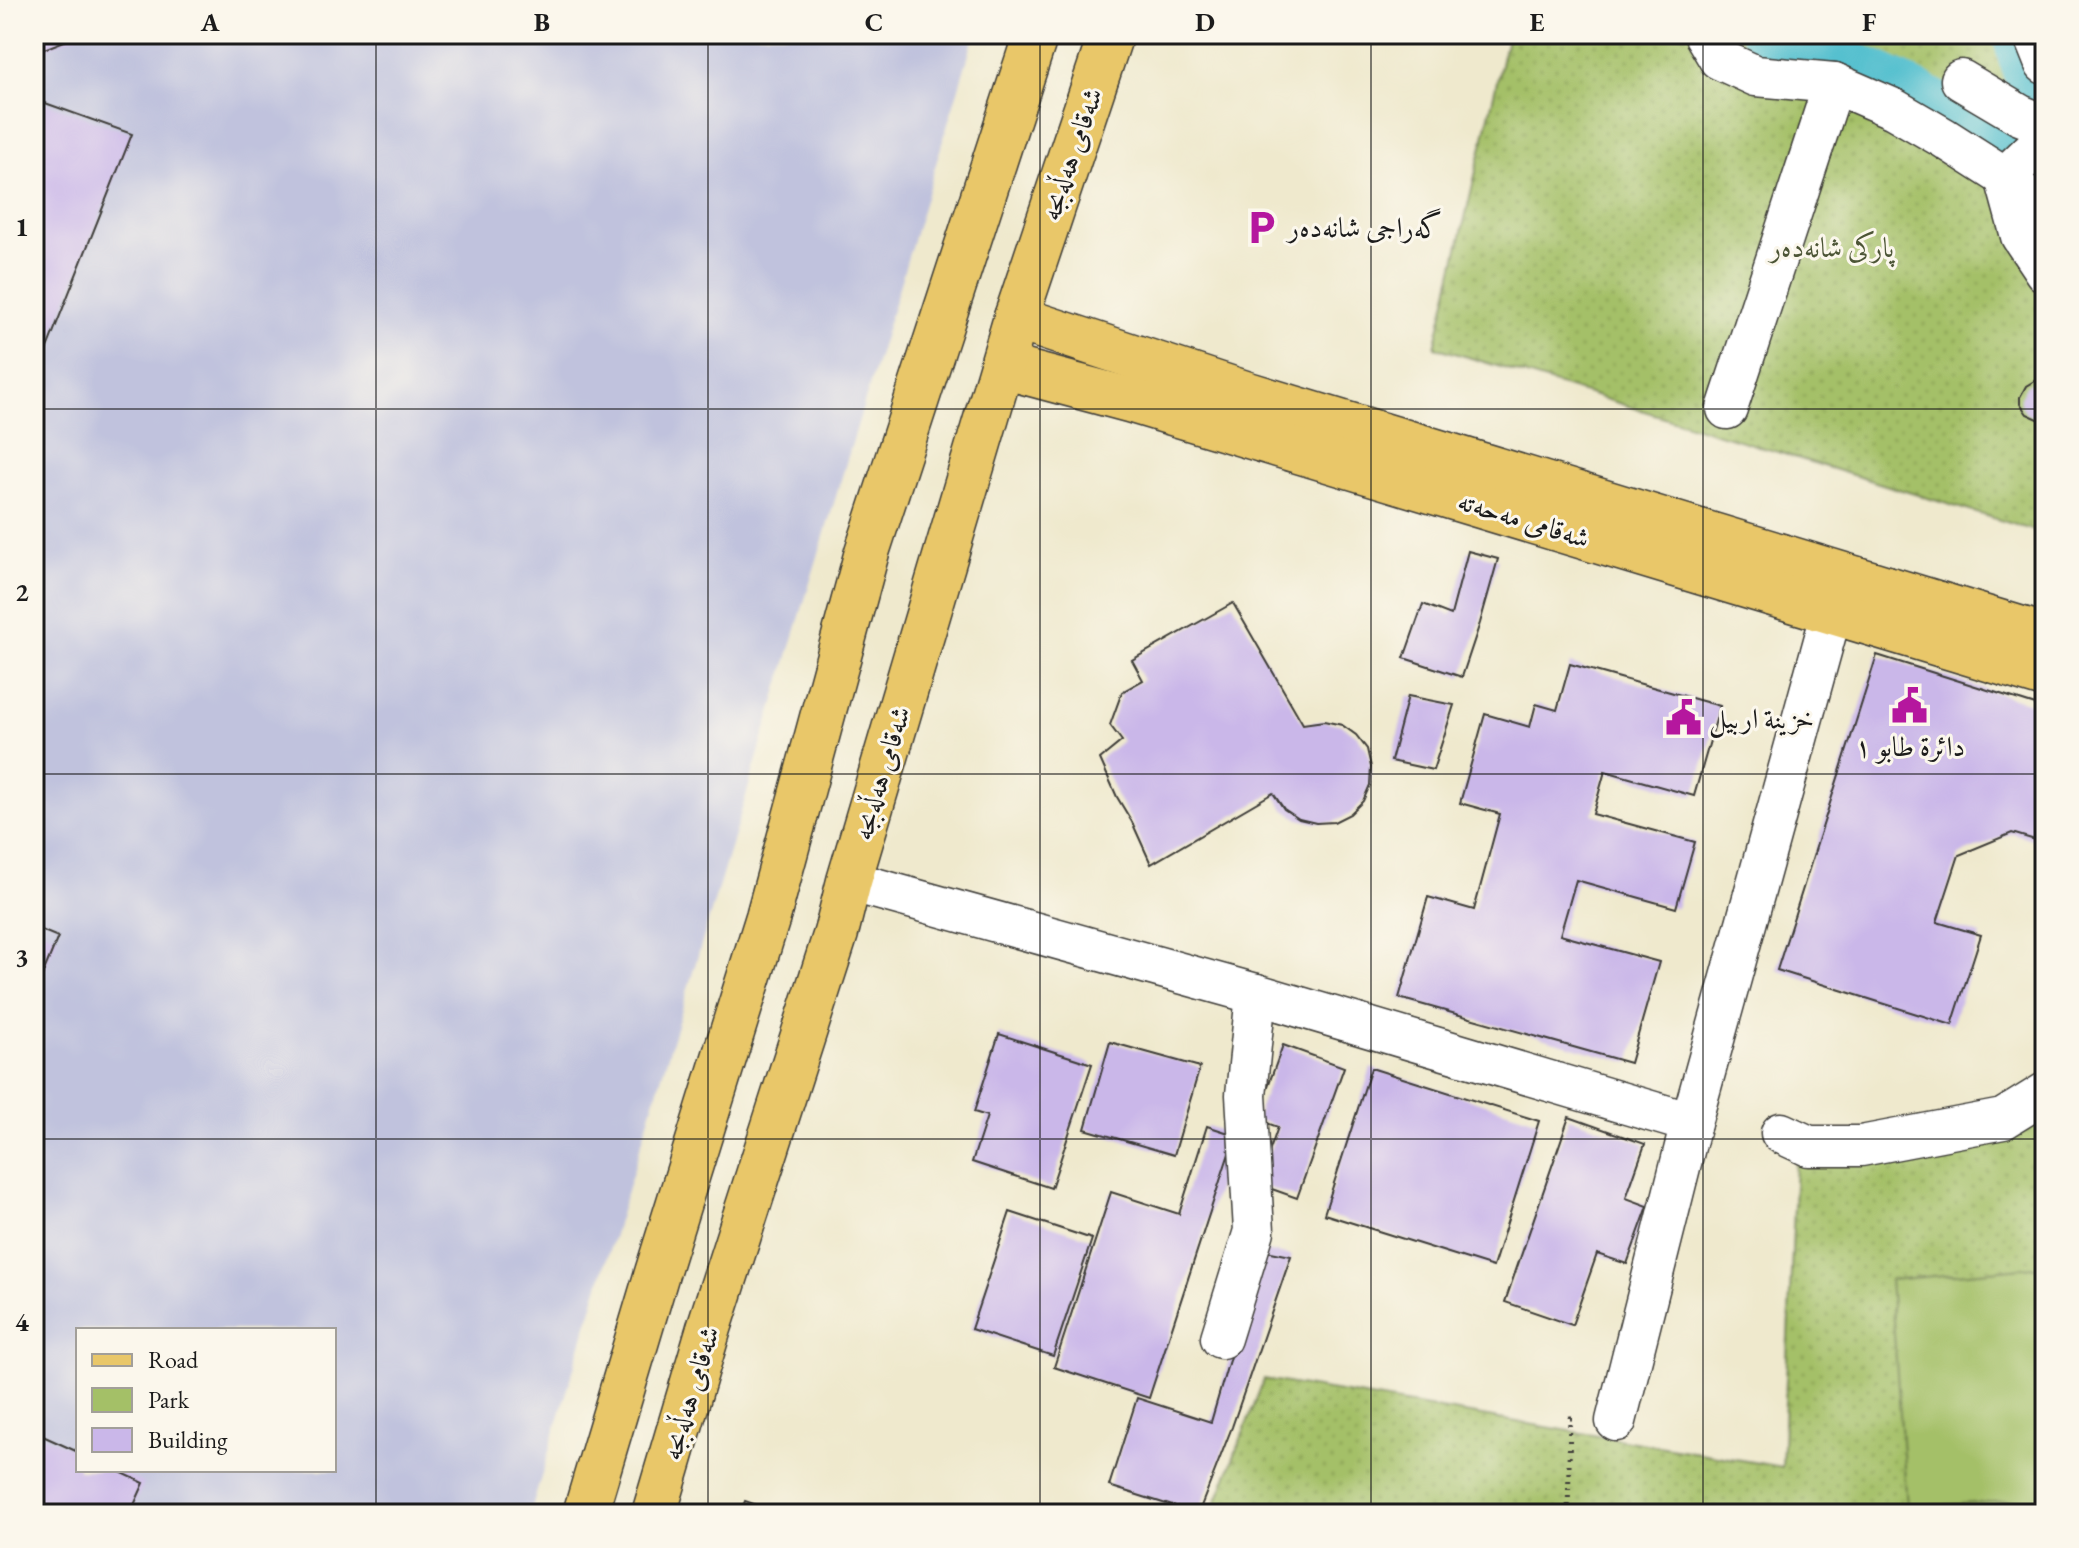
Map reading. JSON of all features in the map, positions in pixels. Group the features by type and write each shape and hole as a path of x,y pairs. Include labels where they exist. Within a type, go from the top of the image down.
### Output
{"main road":[{"path":"585,1514 768,917 867,552 1036,34"},
{"name":"شەقامی هەڵەبجە","path":"654,1514 709,1328 836,933 1016,318 1111,34"},
{"name":"شەقامی مەحەتە","path":"1016,318 1248,394 2045,636"},
{"name":"شەقامی مەحەتە","path":"1002,366 1129,400 2045,676"},
{"path":"782,862 849,881"}],"street":[{"path":"1704,34 1719,59 1756,76 1834,83 1894,109 2005,177 2045,215"},
{"path":"2033,34 2045,64"},
{"path":"1961,80 2020,115 2042,134 2005,177"},
{"path":"1727,409 1834,83"},
{"path":"2005,177 2021,236 2045,272"},
{"path":"1616,1421 1691,1123 1833,613"},
{"path":"849,881 1256,994 1691,1123"},
{"path":"1221,1338 1254,1231 1246,1095 1256,994"},
{"path":"1781,1133 1809,1146 1861,1146 2003,1119 2045,1093"}],"path":[{"path":"1568,1514 1570,1418 1616,1421"}],"shaded area":[{"path":"34,34 975,34 530,1514 34,1514"}],"green space":[{"name":"پارکی شانەدەر","path":"1508,34 2045,34 2045,534 1435,347"},
{"path":"2045,1112 2045,1514 1212,1514 1264,1379 1782,1467 1796,1163 2013,1137"},
{"path":"2045,1266 2045,1499 1907,1507 1890,1280"}],"building":[{"path":"34,34 82,34 34,53"},
{"path":"34,99 132,134 34,381"},
{"path":"2036,380 2045,381 2045,418 2038,419 2027,414 2020,404 2026,386"},
{"path":"1468,551 1498,559 1462,677 1404,658 1423,604 1451,615"},
{"path":"1233,603 1303,724 1324,721 1342,725 1356,735 1367,749 1371,767 1370,785 1363,801 1350,814 1334,822 1316,823 1299,819 1284,809 1273,793 1151,864 1100,759 1122,741 1110,725 1122,692 1143,680 1132,660"},
{"path":"1877,655 2045,708 2045,843 2012,833 1959,855 1937,922 1981,935 1952,1025 1777,970"},
{"path":"1570,664 1720,706 1694,796 1605,771 1593,814 1695,842 1676,908 1576,880 1560,935 1659,962 1630,1063 1399,998 1428,897 1474,910 1500,814 1460,803 1485,714 1530,727 1536,704 1557,710"},
{"path":"1408,696 1454,705 1433,770 1391,761"},
{"path":"34,927 58,937 34,995"},
{"path":"999,1034 1092,1064 1051,1188 972,1162 987,1116 974,1112"},
{"path":"1110,1042 1200,1067 1174,1155 1085,1129"},
{"path":"1283,1045 1344,1067 1297,1198 1258,1184 1278,1127 1256,1119"},
{"path":"1371,1068 1539,1121 1493,1267 1324,1214"},
{"path":"1569,1117 1645,1144 1626,1198 1648,1206 1627,1264 1597,1254 1572,1325 1505,1302"},
{"path":"1207,1126 1235,1135 1149,1398 1054,1367 1111,1192 1179,1214"},
{"path":"1010,1212 1092,1239 1053,1356 971,1329"},
{"path":"1261,1250 1291,1256 1232,1427 1198,1514 1109,1486 1137,1398 1211,1422"},
{"path":"34,1432 76,1451 76,1472 120,1472 144,1483 130,1514 34,1514"},
{"path":"745,1501 780,1513 780,1514 740,1514"}],"waterway":[{"path":"1762,34 1856,64 1942,105 1995,142 2045,184"},
{"path":"2013,34 2027,80 2045,101"}],"place":[{"name":"گەراجی شانەدەر","path":"1262,227"},
{"name":"دائرة طابو ١","path":"1910,706"},
{"name":"خزينة اربيل","path":"1683,718"}]}
